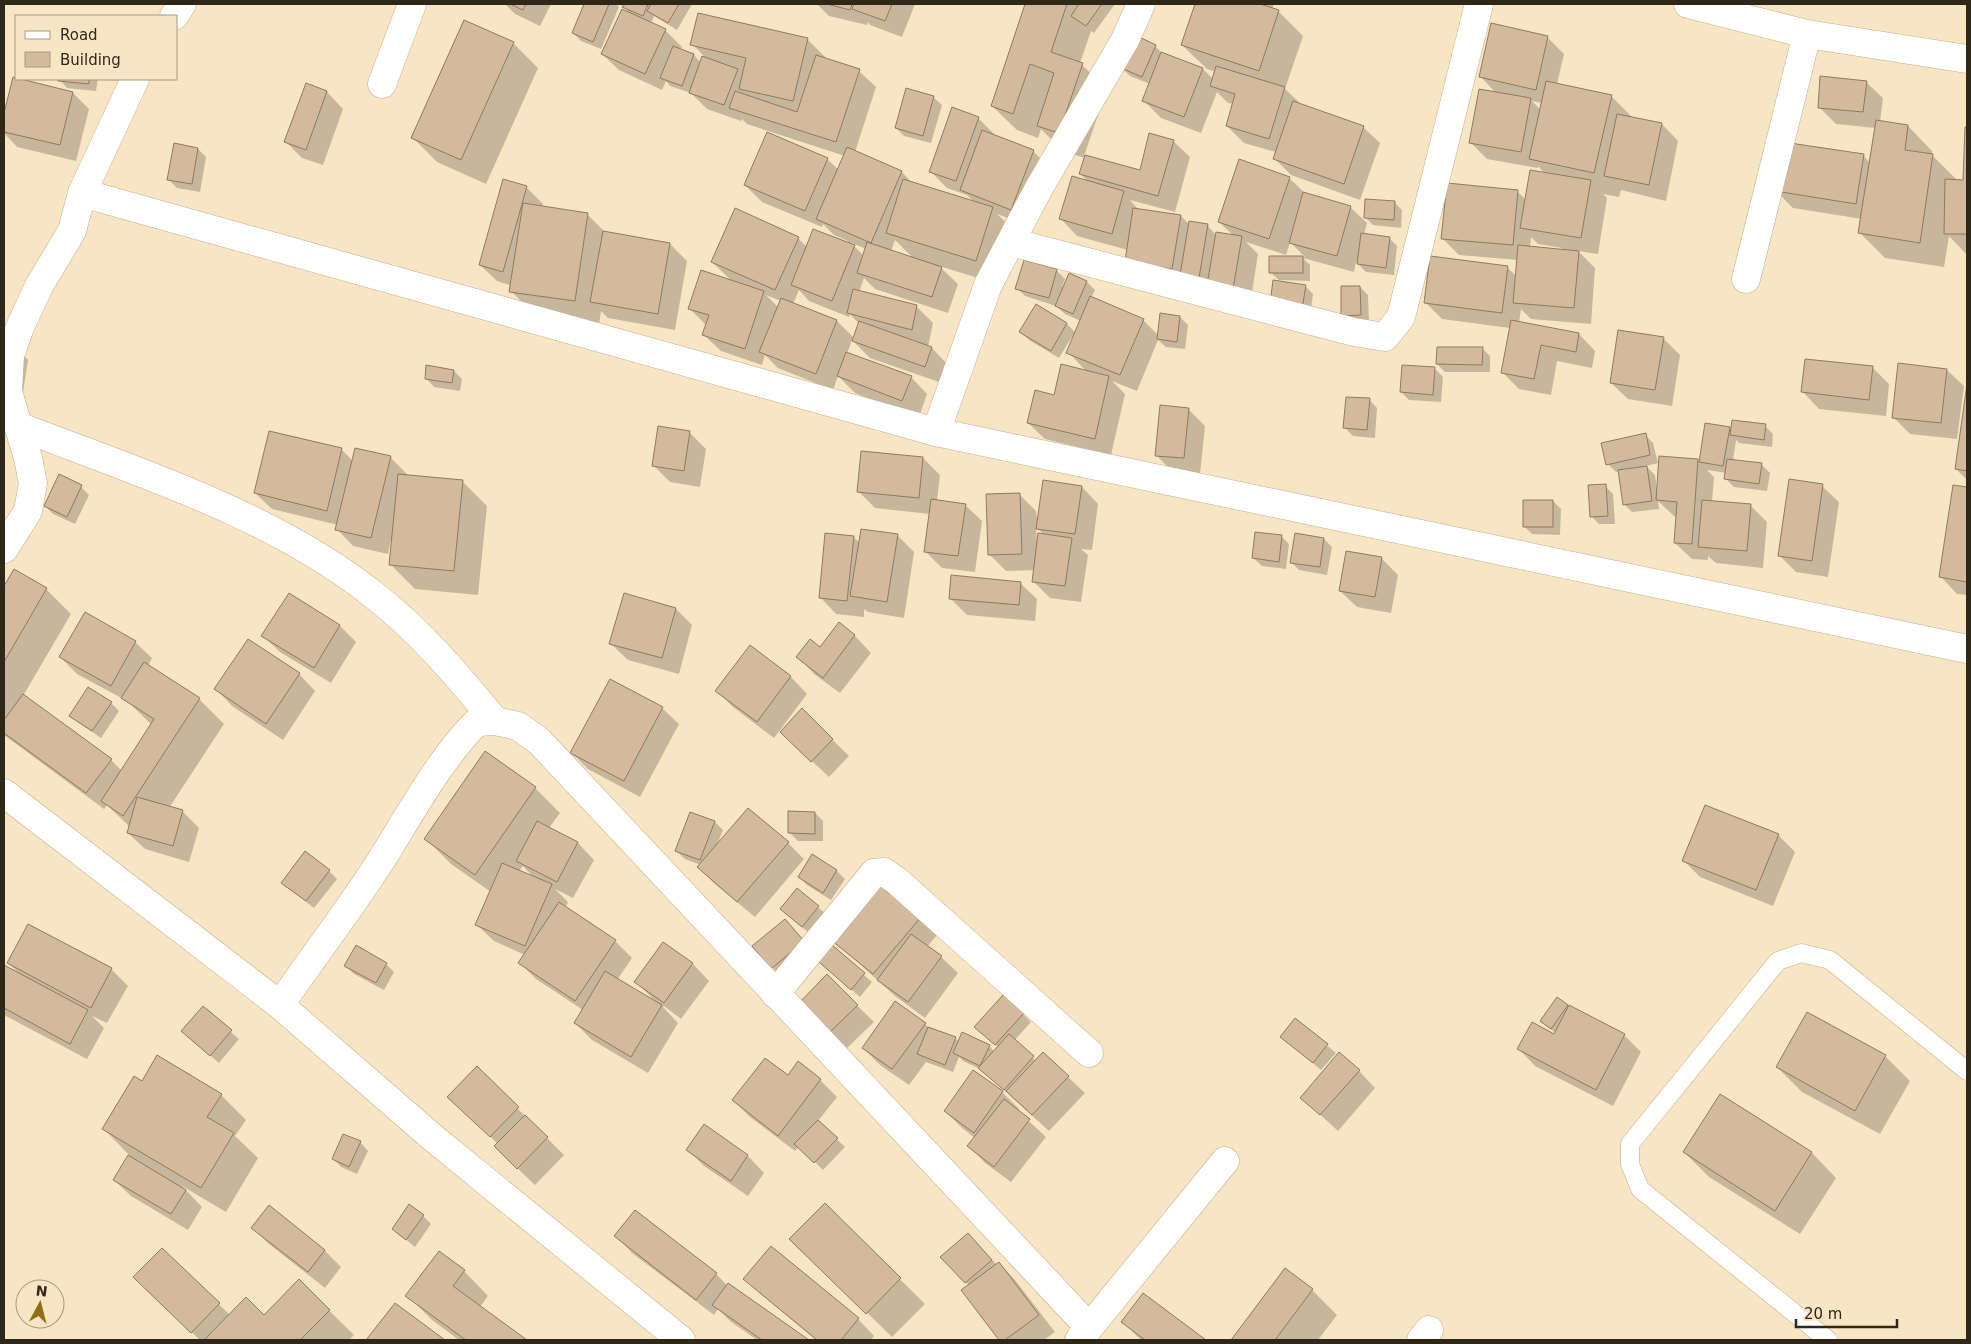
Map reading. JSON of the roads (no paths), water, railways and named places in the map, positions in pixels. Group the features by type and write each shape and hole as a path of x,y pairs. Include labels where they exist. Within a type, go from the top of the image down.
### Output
{"street":[{"path":"175,15 182,4"},
{"path":"382,84 412,4"},
{"path":"936,432 988,285 1039,188 1125,40 1141,4"},
{"path":"1011,242 1354,332 1386,337 1401,317 1479,4"},
{"path":"1688,4 1806,34 1967,58"},
{"path":"1746,280 1806,34"},
{"path":"4,549 28,511 33,483 28,458 8,392 10,354 39,286 72,231 82,193 135,80"},
{"path":"82,193 936,432 1967,649"},
{"path":"18,426 213,502 305,548 375,596 431,646 496,721"},
{"path":"280,1005 373,873 438,771 464,735 477,722 496,721 518,726 539,740 751,965 1084,1334 1225,1160"},
{"path":"4,792 280,1005 432,1137 681,1340"},
{"path":"776,994 874,873 884,872 897,880 1088,1053"}],"lane":[{"path":"1828,1340 1640,1190 1630,1164 1630,1144 1778,960 1801,953 1830,960 1967,1071"}]}
